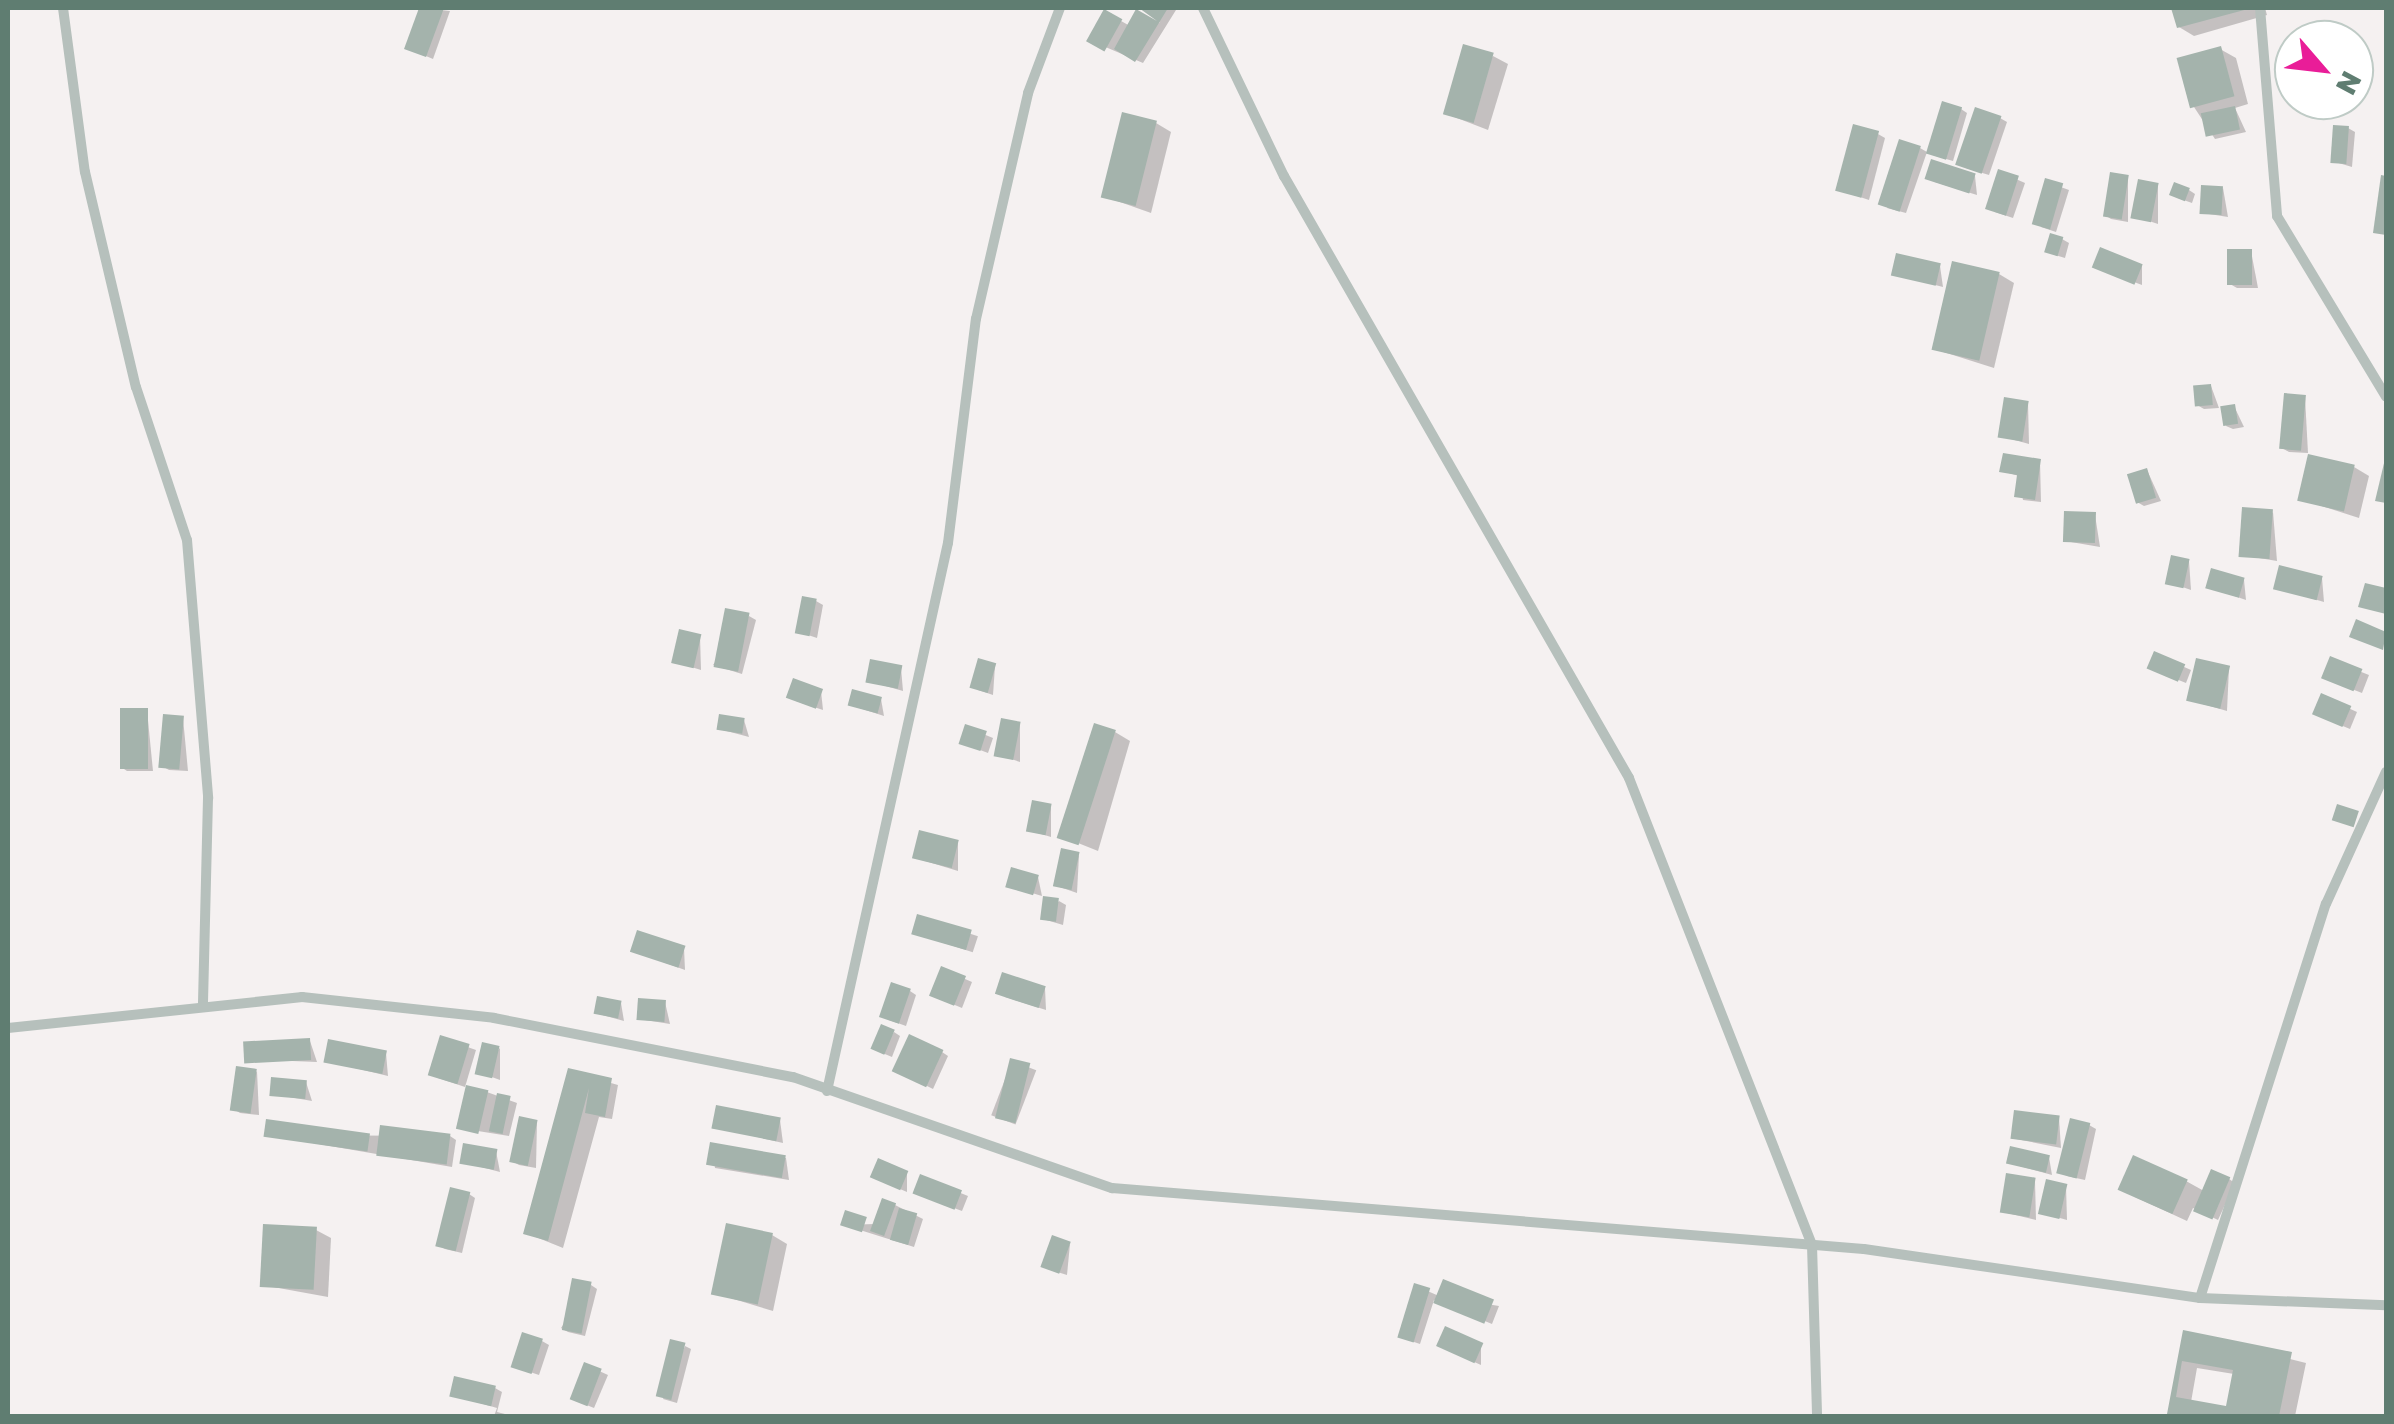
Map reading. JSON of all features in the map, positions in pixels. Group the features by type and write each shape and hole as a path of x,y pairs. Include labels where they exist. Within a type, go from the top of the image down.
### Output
{"street":[{"path":"63,8 85,172 136,387 187,540 208,798 202,1006"},
{"path":"827,1091 948,543 976,319 1028,94 1060,8"},
{"path":"1202,8 1284,176 1629,778 1812,1245 1817,1416"},
{"path":"2260,8 2277,216 2386,397"},
{"path":"2200,1298 2326,904 2386,772"},
{"path":"8,1028 302,998 494,1018 685,1052 827,1091 1112,1188 1812,1245 2200,1298 2386,1305"}],"building":[{"path":"419,8 444,8 426,57 404,49"},
{"path":"1139,8 1168,8 1135,62 1114,49 1136,9 1157,21"},
{"path":"2171,8 2248,8 2248,9 2177,28"},
{"path":"1104,9 1122,19 1104,52 1086,41"},
{"path":"1463,44 1494,53 1474,123 1443,114"},
{"path":"2221,46 2234,96 2190,108 2177,58"},
{"path":"1942,101 1962,107 1946,160 1926,154"},
{"path":"2235,106 2240,129 2206,137 2201,113"},
{"path":"1975,107 2001,116 1982,174 1955,165"},
{"path":"1122,112 1157,121 1136,206 1101,197"},
{"path":"1853,124 1879,131 1861,198 1835,191"},
{"path":"2333,125 2349,126 2346,164 2330,163"},
{"path":"1899,139 1921,146 1900,212 1878,205"},
{"path":"1931,159 1976,174 1969,193 1925,179"},
{"path":"1998,169 2019,176 2006,216 1985,209"},
{"path":"2110,172 2129,175 2122,219 2103,216"},
{"path":"2381,175 2386,176 2386,235 2373,233"},
{"path":"2045,178 2063,183 2050,229 2032,224"},
{"path":"2138,179 2159,183 2151,222 2130,218"},
{"path":"2174,182 2190,188 2185,201 2169,195"},
{"path":"2201,185 2223,186 2221,215 2199,214"},
{"path":"2050,233 2063,237 2058,256 2044,252"},
{"path":"2100,247 2143,264 2134,285 2092,267"},
{"path":"2227,249 2252,249 2252,285 2227,285"},
{"path":"1896,253 1941,263 1936,286 1891,275"},
{"path":"1952,261 2000,272 1979,361 1932,350"},
{"path":"2211,384 2213,405 2195,406 2193,386"},
{"path":"2284,393 2306,395 2301,451 2279,449"},
{"path":"2004,397 2029,401 2022,441 1998,437"},
{"path":"2235,404 2238,424 2223,426 2220,406"},
{"path":"2003,453 2041,459 2035,500 2014,497 2017,475 1999,472"},
{"path":"2308,454 2355,465 2344,512 2297,501"},
{"path":"2386,460 2386,503 2375,501"},
{"path":"2147,468 2156,498 2136,504 2127,474"},
{"path":"2242,507 2273,509 2269,559 2239,557"},
{"path":"2064,511 2096,512 2095,543 2063,542"},
{"path":"2171,555 2190,559 2183,588 2165,584"},
{"path":"2279,565 2323,576 2317,600 2273,589"},
{"path":"2211,568 2245,578 2239,598 2205,588"},
{"path":"2365,583 2386,588 2386,614 2358,607"},
{"path":"802,596 817,599 809,636 795,633"},
{"path":"725,608 750,613 738,672 714,667"},
{"path":"2356,619 2386,632 2383,650 2349,637"},
{"path":"679,629 701,634 694,668 671,663"},
{"path":"2154,651 2185,664 2178,682 2147,668"},
{"path":"2330,656 2362,669 2353,691 2321,678"},
{"path":"978,658 996,663 988,693 969,688"},
{"path":"2196,658 2230,666 2220,709 2186,701"},
{"path":"870,659 902,665 898,689 865,683"},
{"path":"793,678 823,689 816,709 786,698"},
{"path":"852,689 882,697 878,713 848,705"},
{"path":"2321,693 2351,706 2342,727 2312,714"},
{"path":"120,708 148,708 148,769 120,769"},
{"path":"163,714 184,716 179,770 158,768"},
{"path":"719,714 745,718 742,734 716,730"},
{"path":"1001,718 1021,722 1013,760 994,756"},
{"path":"1094,723 1116,730 1078,845 1057,838"},
{"path":"965,724 987,731 980,751 959,744"},
{"path":"1032,800 1052,804 1046,835 1026,831"},
{"path":"2337,804 2359,811 2354,827 2332,820"},
{"path":"919,830 959,840 952,868 912,858"},
{"path":"1061,848 1080,852 1071,890 1053,886"},
{"path":"1011,867 1039,875 1033,895 1005,887"},
{"path":"1043,896 1059,898 1056,922 1040,920"},
{"path":"917,914 972,930 966,950 911,934"},
{"path":"637,930 686,946 678,968 630,952"},
{"path":"941,966 966,976 954,1006 929,996"},
{"path":"1002,972 1046,986 1039,1008 995,994"},
{"path":"891,982 911,989 899,1024 879,1017"},
{"path":"597,996 622,1001 618,1018 594,1014"},
{"path":"638,998 666,1000 664,1022 636,1020"},
{"path":"881,1024 895,1030 884,1055 870,1049"},
{"path":"909,1034 943,1050 926,1087 892,1071"},
{"path":"440,1035 470,1044 457,1084 428,1075"},
{"path":"310,1038 311,1060 244,1063 243,1042"},
{"path":"328,1039 387,1050 382,1074 323,1063"},
{"path":"482,1042 500,1046 492,1078 475,1074"},
{"path":"1010,1058 1030,1063 1015,1123 995,1118"},
{"path":"236,1066 257,1069 251,1113 230,1111"},
{"path":"568,1068 612,1078 605,1117 585,1113 589,1088 548,1241 523,1234"},
{"path":"271,1077 307,1080 305,1099 269,1096"},
{"path":"466,1085 488,1090 478,1134 456,1129"},
{"path":"497,1093 511,1096 503,1134 489,1131"},
{"path":"716,1105 781,1118 776,1141 711,1129"},
{"path":"2014,1110 2060,1116 2056,1144 2010,1139"},
{"path":"519,1116 538,1120 528,1166 509,1162"},
{"path":"2070,1118 2090,1123 2077,1178 2056,1173"},
{"path":"266,1119 370,1134 367,1151 263,1137"},
{"path":"380,1125 450,1134 447,1164 376,1156"},
{"path":"710,1142 786,1155 782,1178 706,1165"},
{"path":"463,1143 497,1149 494,1170 459,1164"},
{"path":"2010,1146 2050,1155 2046,1173 2006,1164"},
{"path":"2133,1155 2188,1179 2172,1214 2118,1190"},
{"path":"878,1158 908,1171 900,1190 870,1177"},
{"path":"2211,1169 2230,1177 2212,1220 2193,1211"},
{"path":"2006,1173 2036,1178 2029,1217 2000,1213"},
{"path":"920,1174 962,1190 954,1210 912,1194"},
{"path":"2046,1179 2067,1184 2059,1219 2038,1214"},
{"path":"450,1187 470,1192 456,1251 435,1246"},
{"path":"882,1198 896,1203 884,1236 870,1231"},
{"path":"899,1208 917,1213 908,1245 890,1240"},
{"path":"845,1210 867,1217 862,1232 840,1225"},
{"path":"726,1223 773,1233 758,1304 711,1294"},
{"path":"263,1224 317,1227 314,1290 260,1287"},
{"path":"1052,1235 1071,1242 1059,1274 1040,1267"},
{"path":"572,1278 592,1282 582,1334 562,1330"},
{"path":"1443,1279 1494,1300 1484,1324 1433,1303"},
{"path":"1414,1283 1430,1288 1414,1342 1397,1338"},
{"path":"1445,1326 1483,1343 1474,1363 1436,1346"},
{"path":"2183,1330 2292,1352 2279,1416 2167,1414","holes":["2182,1361 2233,1370 2226,1406 2176,1397"]},
{"path":"522,1332 543,1339 531,1374 511,1367"},
{"path":"670,1339 686,1343 671,1400 656,1396"},
{"path":"584,1362 602,1369 587,1406 570,1399"},
{"path":"454,1376 496,1386 491,1406 449,1396"}]}
